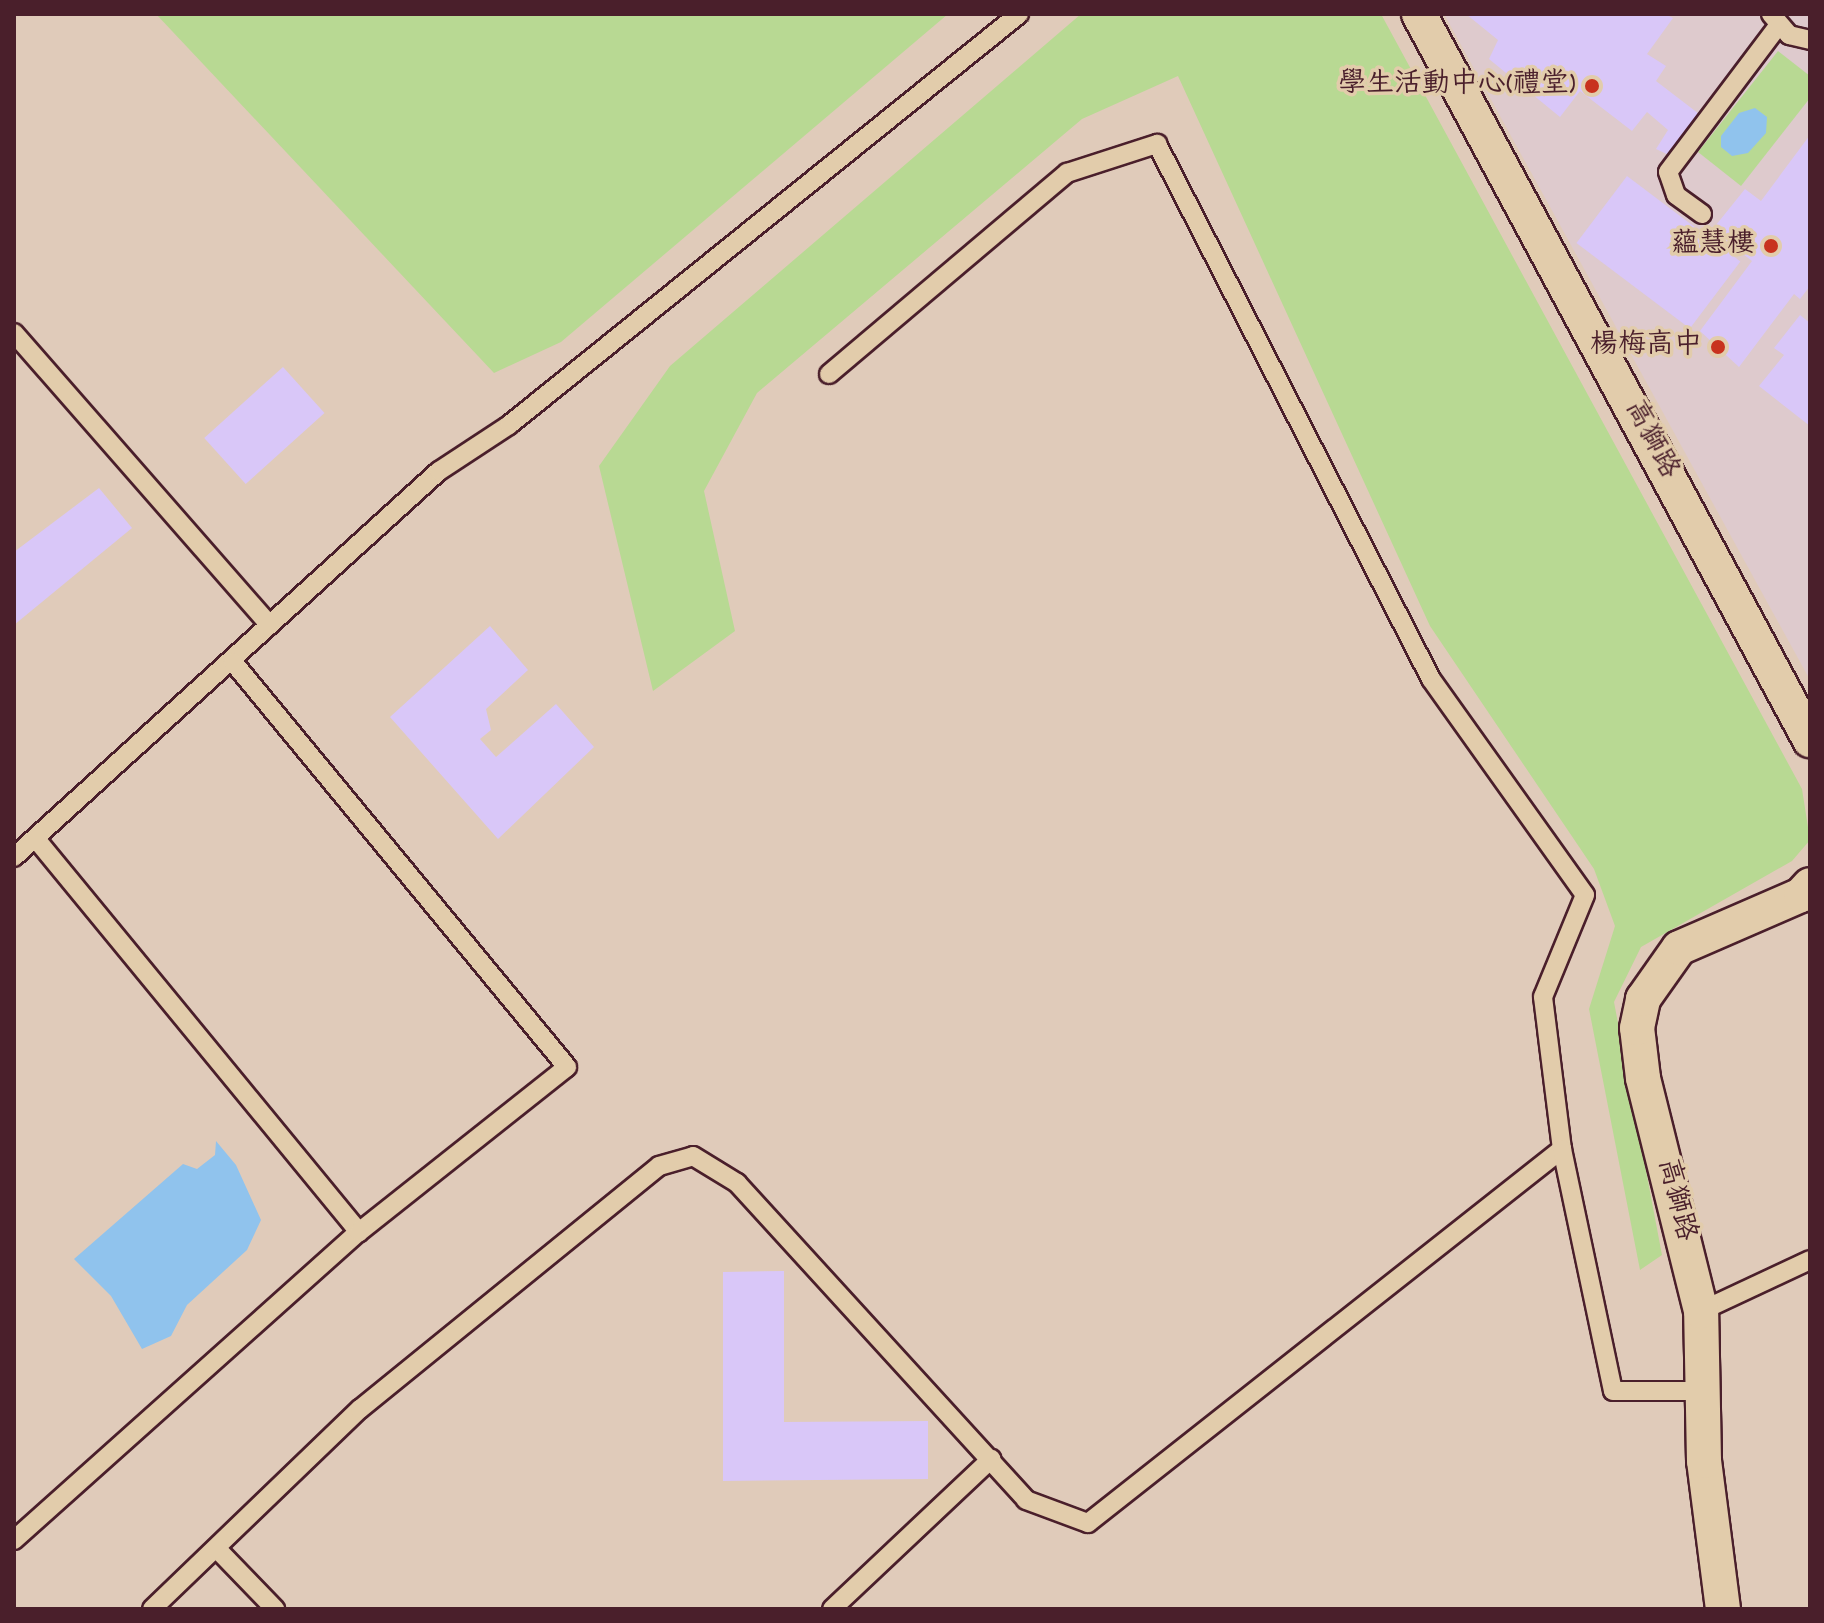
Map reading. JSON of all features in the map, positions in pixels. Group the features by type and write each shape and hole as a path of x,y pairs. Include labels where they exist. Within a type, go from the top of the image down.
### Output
{"street":[{"name":"高獅路","path":"1419,14 1807,724"},
{"name":"高獅路","path":"1723,1609 1711,1538 1701,1311 1643,1078 1637,1028 1643,999 1679,948 1801,895 1810,885"}],"lane":[{"path":"14,857 233,662 439,471 509,425 1019,14"},
{"path":"1702,214 1676,195 1668,172 1775,20 1810,40"},
{"path":"829,374 1067,173 1157,144 1431,679 1585,895 1543,997 1562,1149 1613,1391 1704,1391"},
{"path":"14,333 270,625"},
{"path":"14,1540 359,1232 567,1067 233,662"},
{"path":"36,839 359,1232"},
{"path":"152,1609 219,1551 360,1409 659,1166 693,1156 737,1183 1026,1500 1088,1523 1562,1149"},
{"path":"1701,1311 1810,1260"},
{"path":"832,1609 991,1459"},
{"path":"219,1551 275,1609"}],"shaded area":[{"name":"楊梅高中","path":"1444,14 1810,14 1810,680"}],"green space":[{"path":"156,14 948,14 561,342 494,373"},
{"path":"1081,14 1381,14 1802,789 1810,840 1792,861 1641,947 1614,1002 1662,1255 1640,1270 1589,1009 1615,926 1594,869 1430,626 1178,76 1082,119 757,393 704,491 735,631 653,691 599,466 670,366"},
{"path":"1778,51 1810,76 1810,98 1741,186 1698,152"}],"water":[{"path":"1755,108 1767,117 1766,133 1748,153 1732,156 1721,147 1721,136 1739,113"},
{"path":"216,1141 236,1165 261,1220 247,1250 187,1305 171,1336 142,1349 111,1296 74,1259 183,1164 197,1169 215,1155"}],"building":[{"name":"學生活動中心(禮堂)","path":"1466,14 1665,14 1673,18 1647,54 1666,66 1656,81 1703,117 1671,156 1656,149 1668,130 1647,112 1632,131 1580,91 1560,117 1489,59 1498,40"},
{"name":"蘊慧樓","path":"1810,135 1810,286 1800,299 1794,294 1739,367 1700,331 1752,261 1712,230 1745,189 1761,201"},
{"path":"1627,176 1740,261 1690,329 1576,243"},
{"path":"1800,315 1810,323 1810,426 1759,386 1784,355 1774,348"},
{"path":"283,367 324,413 246,484 204,438"},
{"path":"99,488 132,528 14,625 14,552"},
{"path":"490,626 528,670 486,709 491,730 480,739 496,757 556,704 594,747 498,839 390,717"},
{"path":"784,1271 784,1422 928,1421 928,1479 723,1481 723,1272"}],"place":[{"name":"學生活動中心(禮堂)","path":"1592,86"},
{"name":"蘊慧樓","path":"1771,246"},
{"name":"楊梅高中","path":"1718,347"}]}
